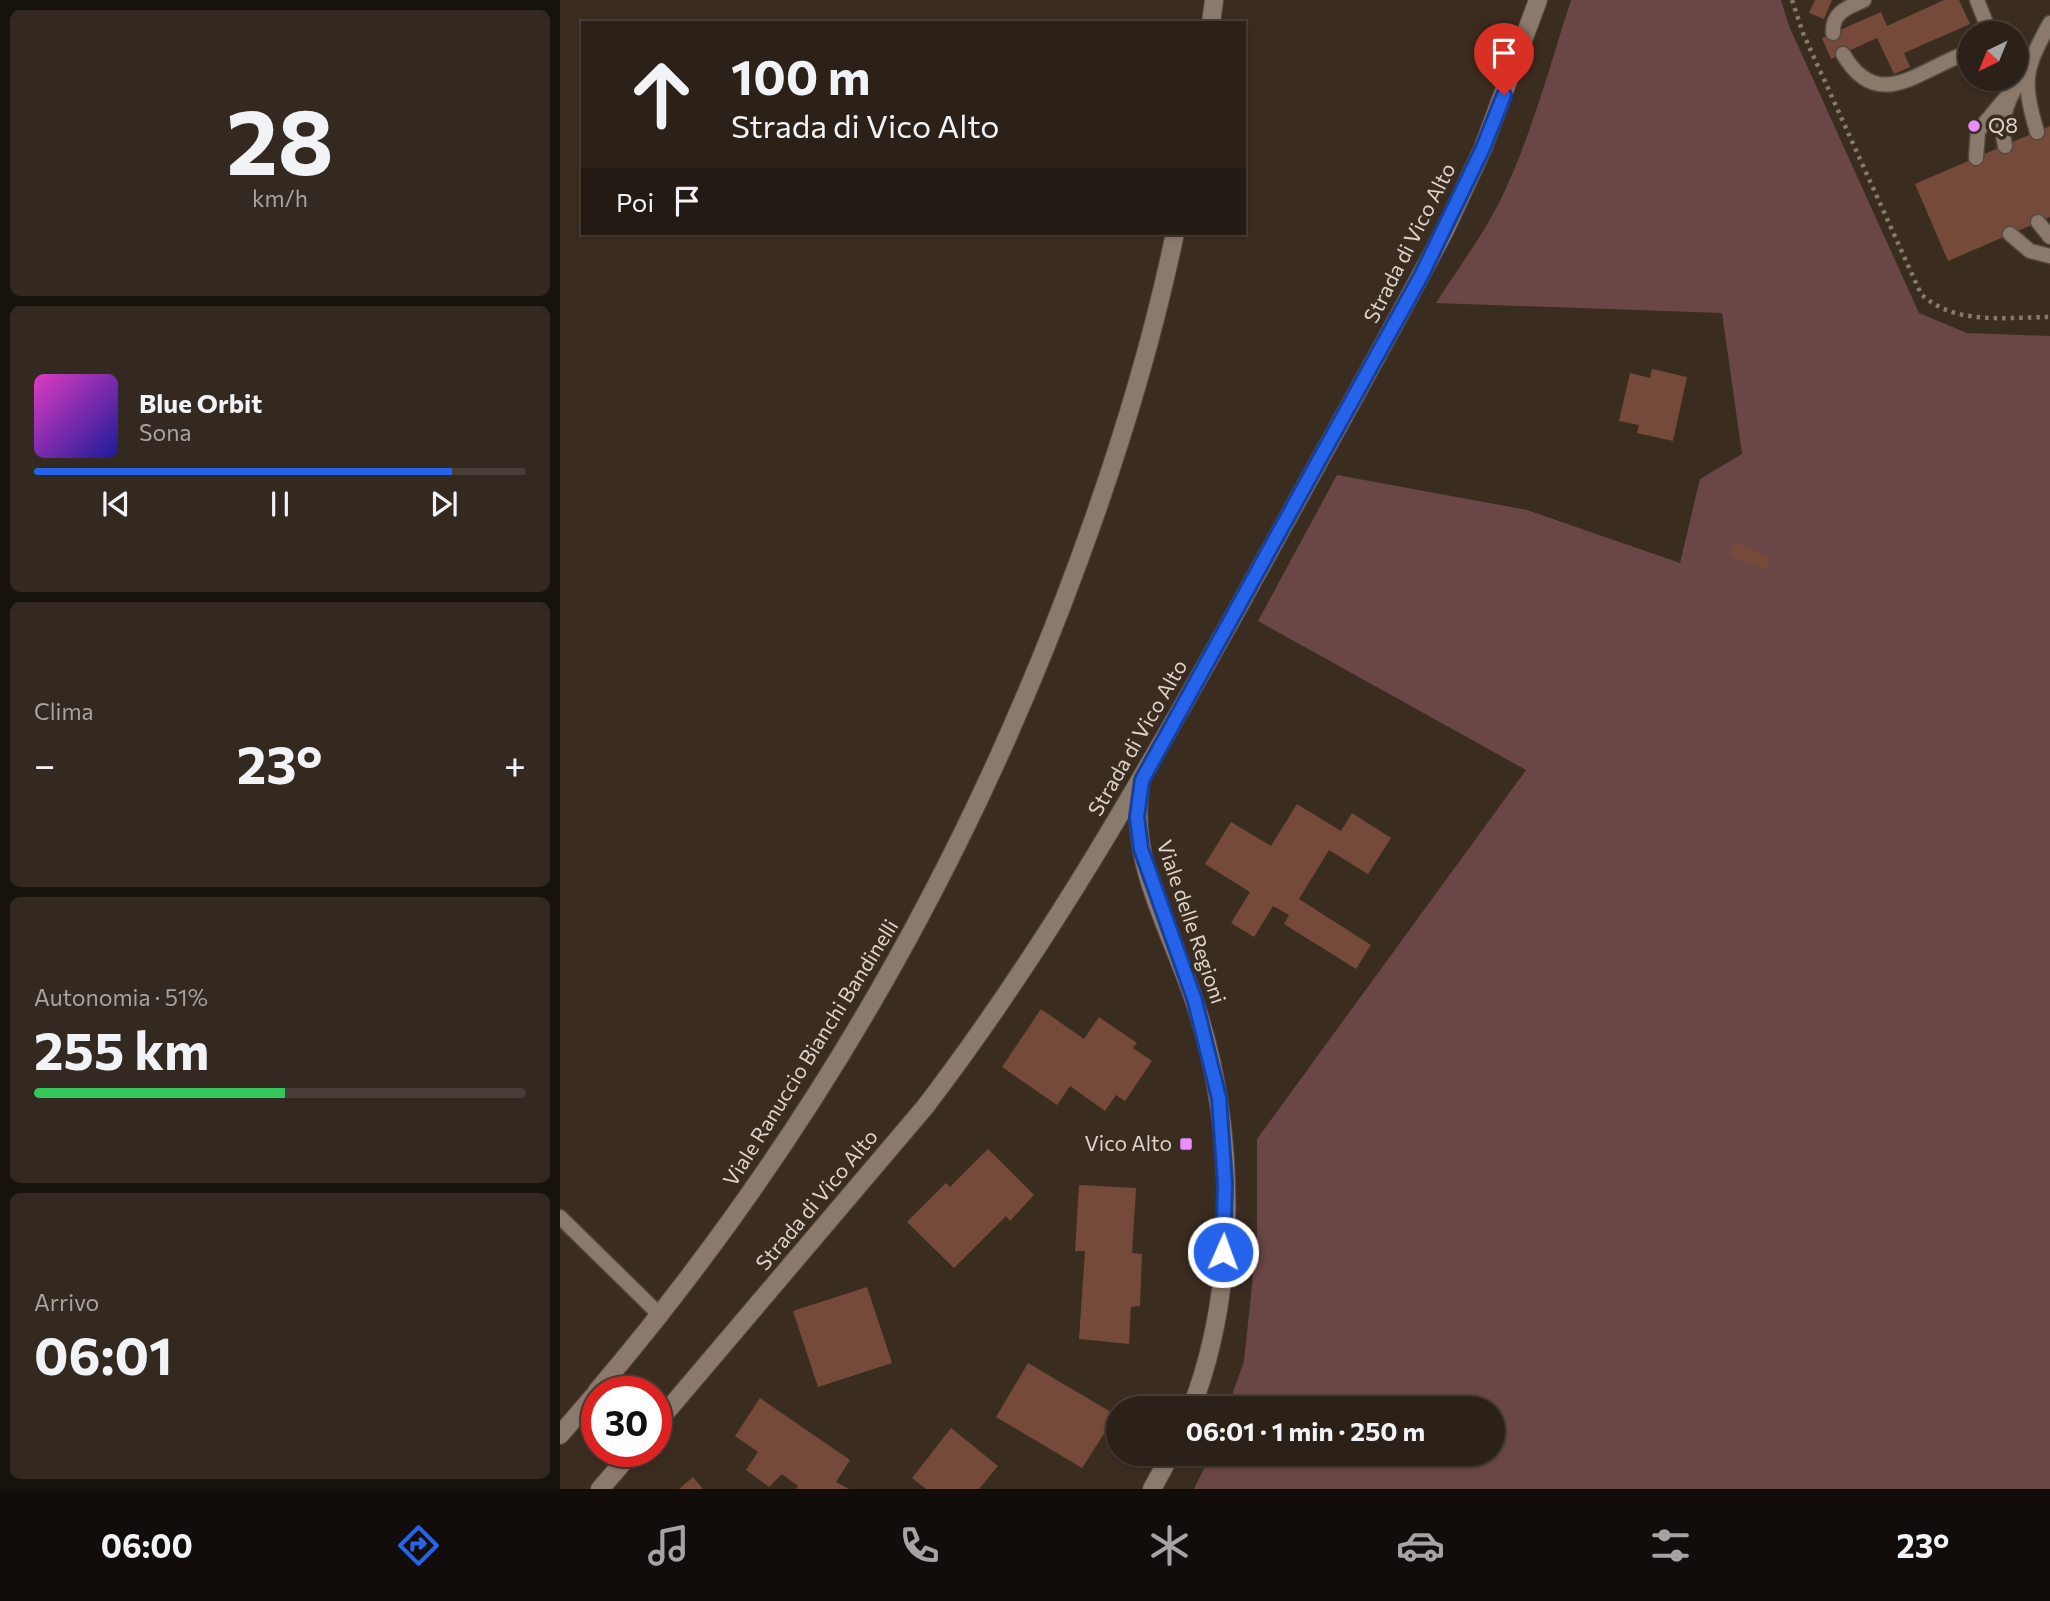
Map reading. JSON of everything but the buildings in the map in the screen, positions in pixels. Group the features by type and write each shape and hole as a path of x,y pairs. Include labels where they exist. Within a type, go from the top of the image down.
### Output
{"street":[{"path":"1211,21 1214,0"},
{"name":"Strada di Vico Alto","path":"672,1405 939,1090 1080,883 1142,780 1445,230 1483,148 1538,0"},
{"name":"Viale Ranuccio Bianchi Bandinelli","path":"610,1376 661,1316 734,1220 858,1029 929,904 972,819 1040,666 1101,499 1153,326 1175,235"},
{"name":"Viale delle Regioni","path":"1142,780 1137,817 1138,838 1204,1031 1217,1088 1223,1137 1225,1184 1221,1279 1204,1368 1195,1396"},
{"name":"Viale Ranuccio Bianchi Bandinelli","path":"560,1435 581,1410"},
{"path":"1152,1489 1164,1466"},
{"path":"600,1489 619,1467"}],"lane":[{"path":"1833,33 1832,21 1838,14 1864,0"},
{"path":"1977,0 1985,21"},
{"path":"2037,132 2027,92 2029,63 2050,23"},
{"path":"1843,54 1861,79 1873,85 1887,85 1910,79 1958,57"},
{"path":"1976,158 1978,131 2012,91"},
{"path":"2005,146 2002,122 2013,91"},
{"path":"2038,222 2050,237"},
{"path":"2010,234 2030,251 2050,256"},
{"path":"560,1217 661,1316"}],"path":[{"path":"1792,0 1808,46 1921,294 1936,307 1956,315 2050,317"}],"shaded area":[{"path":"1571,0 1781,0 1789,26 1919,313 1967,333 2050,336 2050,1489 1194,1489 1205,1466 1505,1466 1505,1396 1232,1396 1244,1361 1257,1239 1257,1139 1526,770 1258,621 1337,475 1527,510 1680,563 1700,479 1742,454 1722,313 1436,303 1499,203 1539,103"}],"place":[{"name":"Q8","path":"1974,126"},
{"name":"Vico Alto","path":"1186,1144"}],"route":[{"path":"1223,1252 1225,1184 1219,1098 1195,1001 1138,838 1137,817 1142,780 1422,274 1458,203 1504,95"}]}
